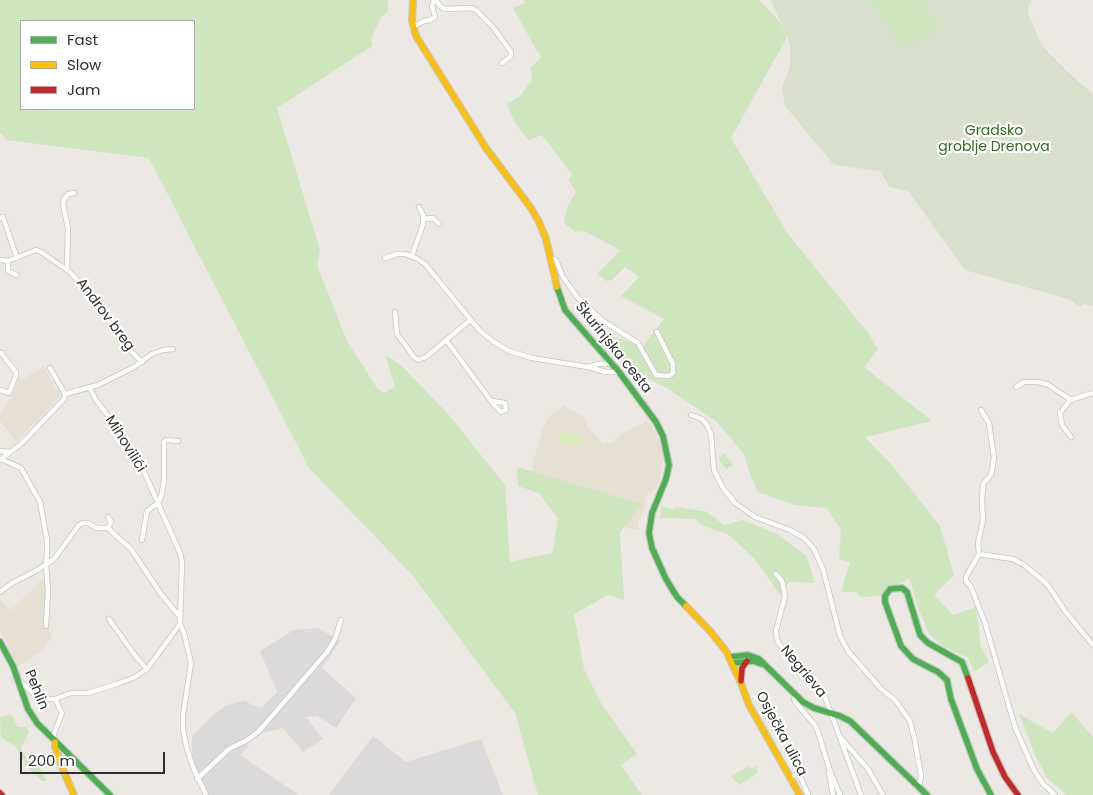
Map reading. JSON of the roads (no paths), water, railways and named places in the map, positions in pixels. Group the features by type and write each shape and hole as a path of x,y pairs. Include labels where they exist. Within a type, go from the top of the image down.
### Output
{"street":[{"path":"412,27 413,0"},
{"path":"412,27 435,16 432,6 435,0 445,9 472,8 493,27 511,52 512,56 502,63"},
{"name":"Škurinjska cesta","path":"412,27 486,148 531,208 543,230 559,295 565,310 612,363 656,422 667,450 668,465 666,479 652,513 649,534 654,552 666,579 677,597 713,635 730,657"},
{"name":"Androv breg","path":"67,269 68,228 63,204 68,194 74,193"},
{"path":"412,256 422,230 423,219 419,207"},
{"path":"0,218 3,217 17,258"},
{"path":"423,219 433,218 439,224"},
{"name":"Androv breg","path":"0,260 8,261 36,250 67,269 96,301 122,342 142,362"},
{"path":"385,258 397,254 412,256 418,259 431,269 470,320 487,337 509,350 532,358 588,367 606,372 619,372"},
{"path":"551,259 556,260 564,277 578,298 603,321 638,343 656,375 669,376 673,373 673,364 657,332"},
{"path":"8,261 8,271 17,275"},
{"path":"395,312 397,334 418,360 426,357 470,320"},
{"path":"446,340 492,401"},
{"path":"65,394 118,376 158,352 173,348"},
{"path":"598,364 602,352"},
{"path":"0,390 9,393 16,375 16,372 1,353"},
{"path":"588,367 612,363"},
{"path":"1,460 31,434 64,399 65,394 50,368"},
{"path":"1016,387 1024,382 1038,382 1046,384 1071,400"},
{"name":"Mihovilići","path":"89,387 130,451 138,460 173,536 182,562 180,624 191,663 183,714 183,730 197,779"},
{"path":"1071,437 1062,425 1060,416 1064,406 1071,400 1093,393"},
{"path":"981,410 989,422 994,458 991,475 983,484 984,520 978,543 979,554 966,577 985,623 1015,727 1034,770 1043,784 1055,795"},
{"path":"691,415 696,415 707,424 711,434 714,470 723,488 735,503 755,517 790,530 804,538 814,549 823,569 838,629 848,651 881,689 895,700 910,721 921,776 920,782 916,786"},
{"name":"Mihovilići","path":"159,504 164,478 164,442 166,440 178,441"},
{"path":"0,451 12,452"},
{"path":"1,460 20,468 40,502 47,540 48,592 46,626"},
{"name":"Mihovilići","path":"142,540 147,511 159,504"},
{"path":"108,517 111,522 108,528"},
{"path":"0,592 54,559 79,525 88,523 96,528 108,528 131,550 161,594 180,617"},
{"path":"979,554 1013,559 1047,584 1065,611 1093,645"},
{"name":"Negrieva","path":"776,574 782,581 785,596 776,631 777,640 786,654 822,691 831,713"},
{"path":"991,795 977,768 966,740 951,699 947,680 938,672 913,659 901,646 885,602 885,596 890,589 895,587 902,588 907,592 920,635 928,643 962,662 993,752 1004,776 1018,795"},
{"path":"109,619 147,669"},
{"path":"206,795 197,779 229,749 258,732 327,652 337,634 341,620"},
{"path":"19,683 24,684 38,698 55,699 71,693 88,693 118,684 139,675 147,669 180,624"},
{"name":"Pehlin","path":"0,642 9,657 28,709 37,723 110,795"},
{"path":"730,657 754,656 810,707 850,721 927,795"},
{"name":"Osječka ulica","path":"730,657 748,705 802,792"},
{"path":"732,664 748,661 764,664"},
{"path":"741,683 742,668 748,661"},
{"path":"796,696 795,702 814,724 818,732 840,795"},
{"path":"54,741 62,713 55,699"},
{"path":"831,713 861,795"},
{"path":"839,736 868,769 883,795"},
{"name":"Pehlin","path":"54,741 61,765 74,795"},
{"path":"829,768 833,795"},
{"path":"793,776 799,773 802,792 808,795"}],"park label":[{"name":"Gradsko groblje Drenova","path":"994,140"}]}
